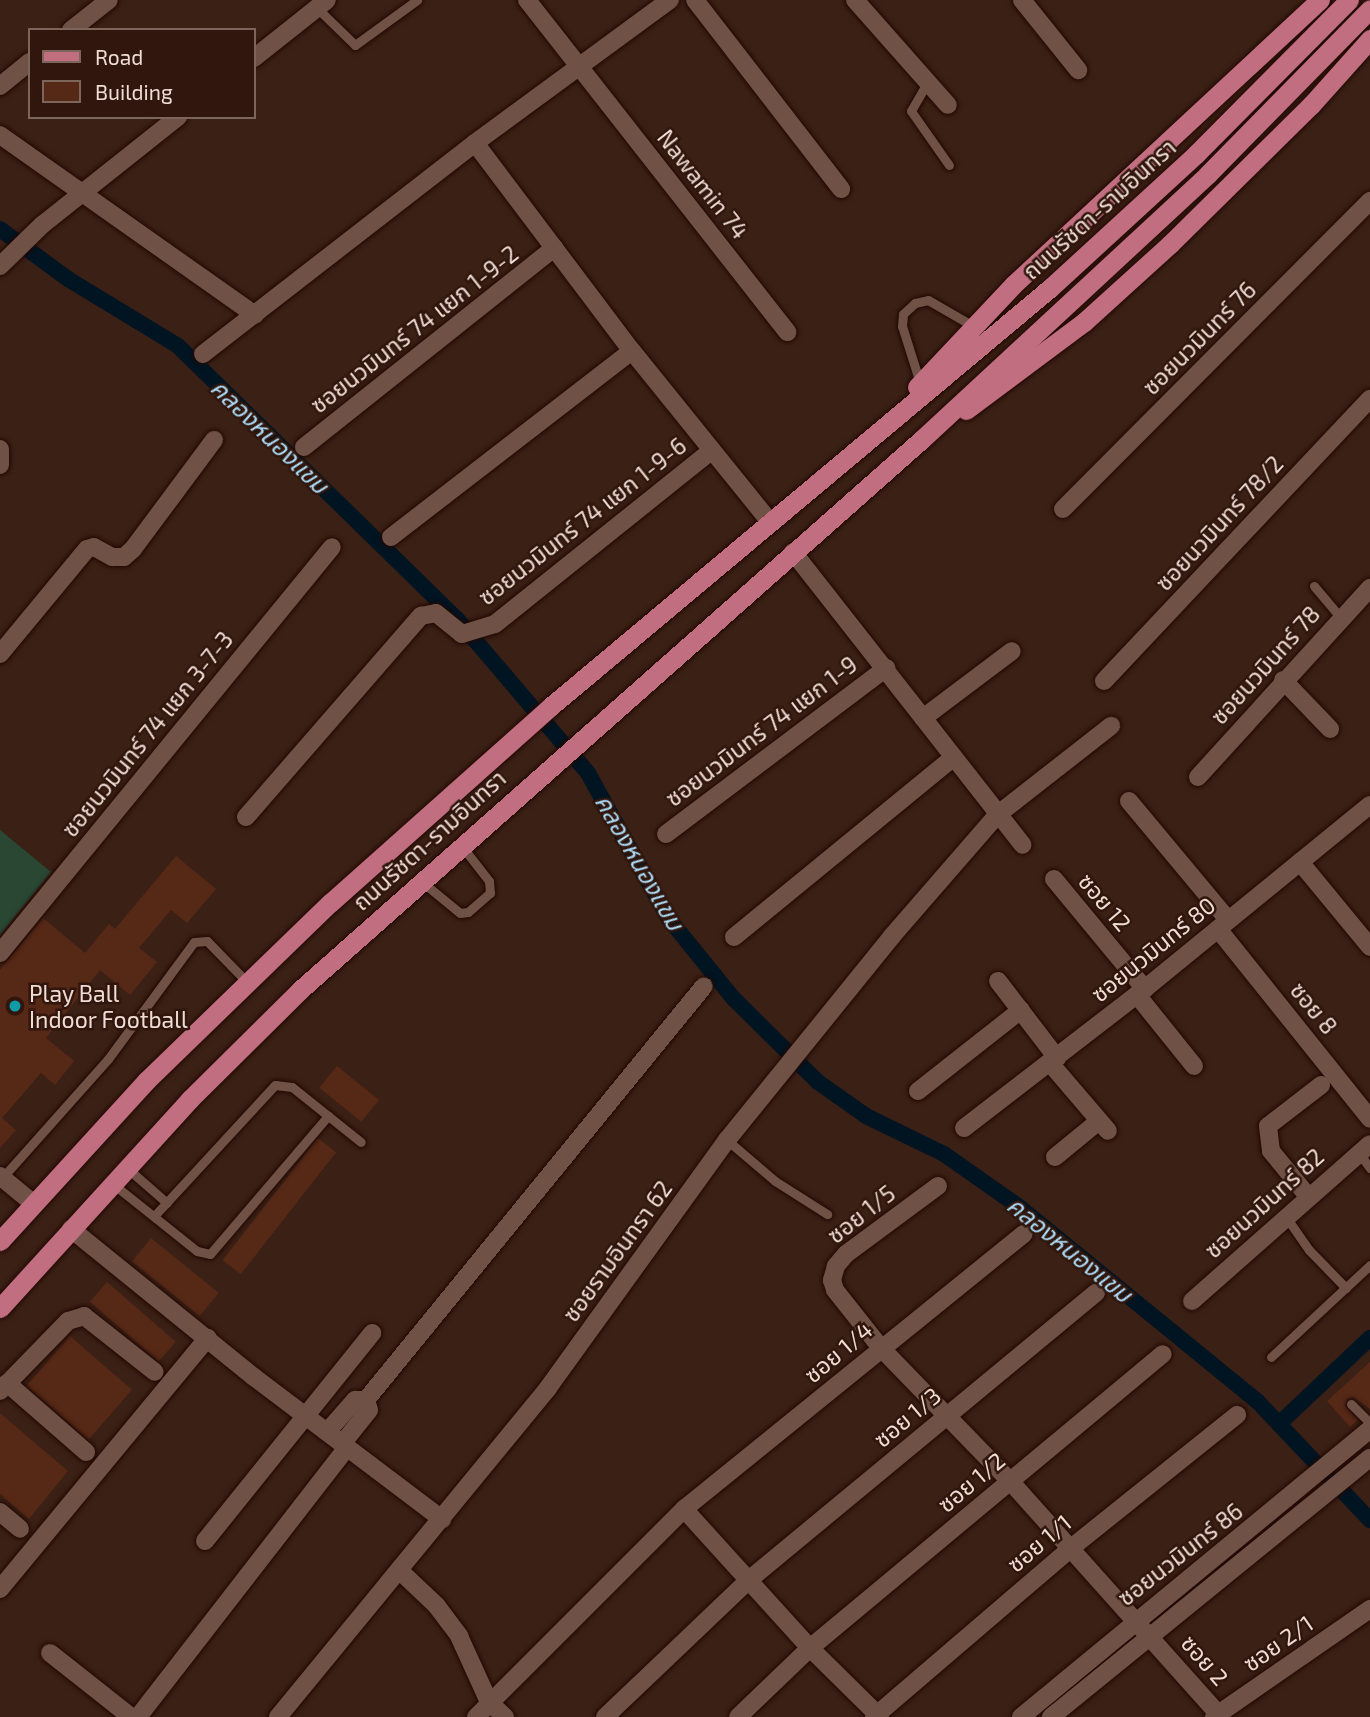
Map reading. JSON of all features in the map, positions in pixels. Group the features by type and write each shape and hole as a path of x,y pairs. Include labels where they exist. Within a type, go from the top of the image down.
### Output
{"main road":[{"name":"ถนนรัชดา-รามอินทรา","path":"870,440 973,326 1320,0"},
{"name":"ถนนรัชดา-รามอินทรา","path":"0,1241 146,1081 246,981 528,725 1050,288 1196,153 1349,0"},
{"name":"ถนนรัชดา-รามอินทรา","path":"0,1308 244,1043 460,844 921,440 1208,174 1370,9"},
{"name":"ถนนรัชดา-รามอินทรา","path":"921,440 1084,322 1246,171 1370,39"}],"street":[{"path":"74,28 109,0"},
{"name":"Nawamin 74","path":"527,0 787,332"},
{"path":"203,354 475,143 670,0"},
{"path":"695,0 841,189"},
{"path":"855,0 948,105"},
{"path":"1022,0 1078,69"},
{"path":"256,56 322,4"},
{"path":"0,86 28,64"},
{"path":"3,262 42,225 175,119"},
{"path":"0,135 255,316"},
{"path":"475,143 632,351 771,522"},
{"name":"ซอยนวมินทร์ 76","path":"1063,509 1370,201"},
{"name":"ซอยนวมินทร์ 74 แยก 1-9-2","path":"304,447 554,248"},
{"path":"391,537 632,351"},
{"name":"ซอยนวมินทร์ 78/2","path":"1104,681 1370,399"},
{"path":"0,654 88,549 94,547 112,557 124,557 133,549 214,440"},
{"path":"0,449 0,465"},
{"name":"ซอยนวมินทร์ 74 แยก 1-9-6","path":"246,817 421,616 436,613 462,634 495,624 711,450"},
{"name":"ซอยนวมินทร์ 74 แยก 3-7-3","path":"0,953 332,547"},
{"name":"ซอยนวมินทร์ 74 แยก 1-9","path":"793,552 886,668 1001,820"},
{"name":"ซอยนวมินทร์ 78","path":"1198,777 1283,680 1370,588"},
{"path":"923,718 1012,651"},
{"name":"ซอยนวมินทร์ 74 แยก 1-9","path":"666,834 886,668"},
{"path":"1283,680 1330,729"},
{"name":"ซอยรามอินทรา 62","path":"278,1717 548,1388 727,1140 788,1065 1001,820 1111,726"},
{"path":"734,937 953,758"},
{"name":"ซอย 8","path":"1129,801 1370,1119"},
{"name":"ซอยนวมินทร์ 80","path":"964,1128 1141,992 1370,805"},
{"path":"1001,820 1023,845"},
{"path":"1300,862 1370,947"},
{"name":"ซอย 12","path":"1054,879 1194,1066"},
{"path":"998,981 1104,1126 1055,1157"},
{"path":"366,1400 704,986"},
{"path":"918,1091 1021,1010"},
{"path":"1307,1195 1271,1151 1268,1126 1321,1085"},
{"name":"ซอยนวมินทร์ 82","path":"1192,1301 1307,1195 1364,1148"},
{"path":"1,1177 34,1204"},
{"name":"ซอย 1/5","path":"835,1290 832,1280 836,1266 846,1254 938,1186"},
{"path":"71,1229 305,1417 442,1519"},
{"name":"ซอย 1/4","path":"476,1717 684,1509 1023,1234"},
{"name":"ซอย 2","path":"835,1290 881,1348 1010,1481 1151,1635 1218,1716"},
{"name":"ซอย 1/3","path":"605,1717 750,1580 1096,1293"},
{"path":"86,1452 4,1387 68,1321 84,1316 155,1372"},
{"path":"205,1541 372,1333"},
{"path":"0,1588 208,1338"},
{"name":"ซอย 1/2","path":"738,1717 810,1648 1163,1354"},
{"path":"327,1432 355,1399 366,1400"},
{"path":"138,1717 348,1448 369,1410 366,1400"},
{"name":"ซอย 1/1","path":"877,1716 1071,1548 1237,1415"},
{"name":"ซอยนวมินทร์ 86","path":"1021,1717 1136,1619 1326,1469 1370,1429"},
{"name":"ซอยนวมินทร์ 86","path":"1051,1717 1370,1458"},
{"path":"1326,1469 1340,1484"},
{"path":"684,1509 810,1648 877,1716"},
{"path":"0,1512 20,1529"},
{"path":"400,1571 436,1605 459,1636 489,1702 505,1717"},
{"name":"ซอย 2/1","path":"1218,1716 1370,1609"},
{"path":"50,1653 131,1717"}],"lane":[{"path":"322,4 355,45 417,0"},
{"path":"927,83 911,111 949,165"},
{"path":"920,383 902,326 903,314 915,303 928,300 973,326"},
{"path":"1314,586 1341,618"},
{"path":"420,880 460,914 468,912 490,893 489,881 460,844"},
{"path":"1,1177 108,1059 194,942 207,941 246,981"},
{"path":"155,1215 275,1086 292,1087 361,1142"},
{"path":"112,1184 155,1215 197,1251 210,1254 328,1116"},
{"path":"727,1140 775,1181 827,1214"},
{"path":"1364,1148 1370,1168"},
{"path":"127,1168 167,1203"},
{"path":"1285,1215 1308,1250 1346,1288"},
{"path":"1272,1357 1370,1265"},
{"path":"1351,1404 1370,1423"}],"green space":[{"path":"0,830 51,872 0,935"}],"building":[{"path":"176,856 216,889 187,923 171,910 139,948 157,962 130,995 100,970 46,1038 74,1061 55,1085 41,1073 2,1118 16,1130 0,1148 0,970 43,918 85,953 109,924 115,929"},
{"path":"337,1066 379,1100 361,1122 319,1088"},
{"path":"318,1138 336,1152 241,1274 223,1260"},
{"path":"151,1238 219,1293 200,1316 132,1261"},
{"path":"107,1282 176,1342 159,1361 90,1302"},
{"path":"70,1336 132,1390 89,1440 27,1386"},
{"path":"1370,1362 1370,1409 1353,1397 1347,1399 1345,1406 1358,1420 1350,1427 1327,1401"},
{"path":"0,1413 68,1471 29,1519 0,1494"}],"waterway":[{"name":"คลองหนองแขม","path":"0,229 68,279 178,346 457,619 588,773 669,919 733,998 818,1082 866,1116 944,1154 1018,1206 1258,1402 1370,1520"},
{"path":"1280,1423 1370,1338"}],"place":[{"name":"Play Ball Indoor Football","path":"15,1006"}]}
